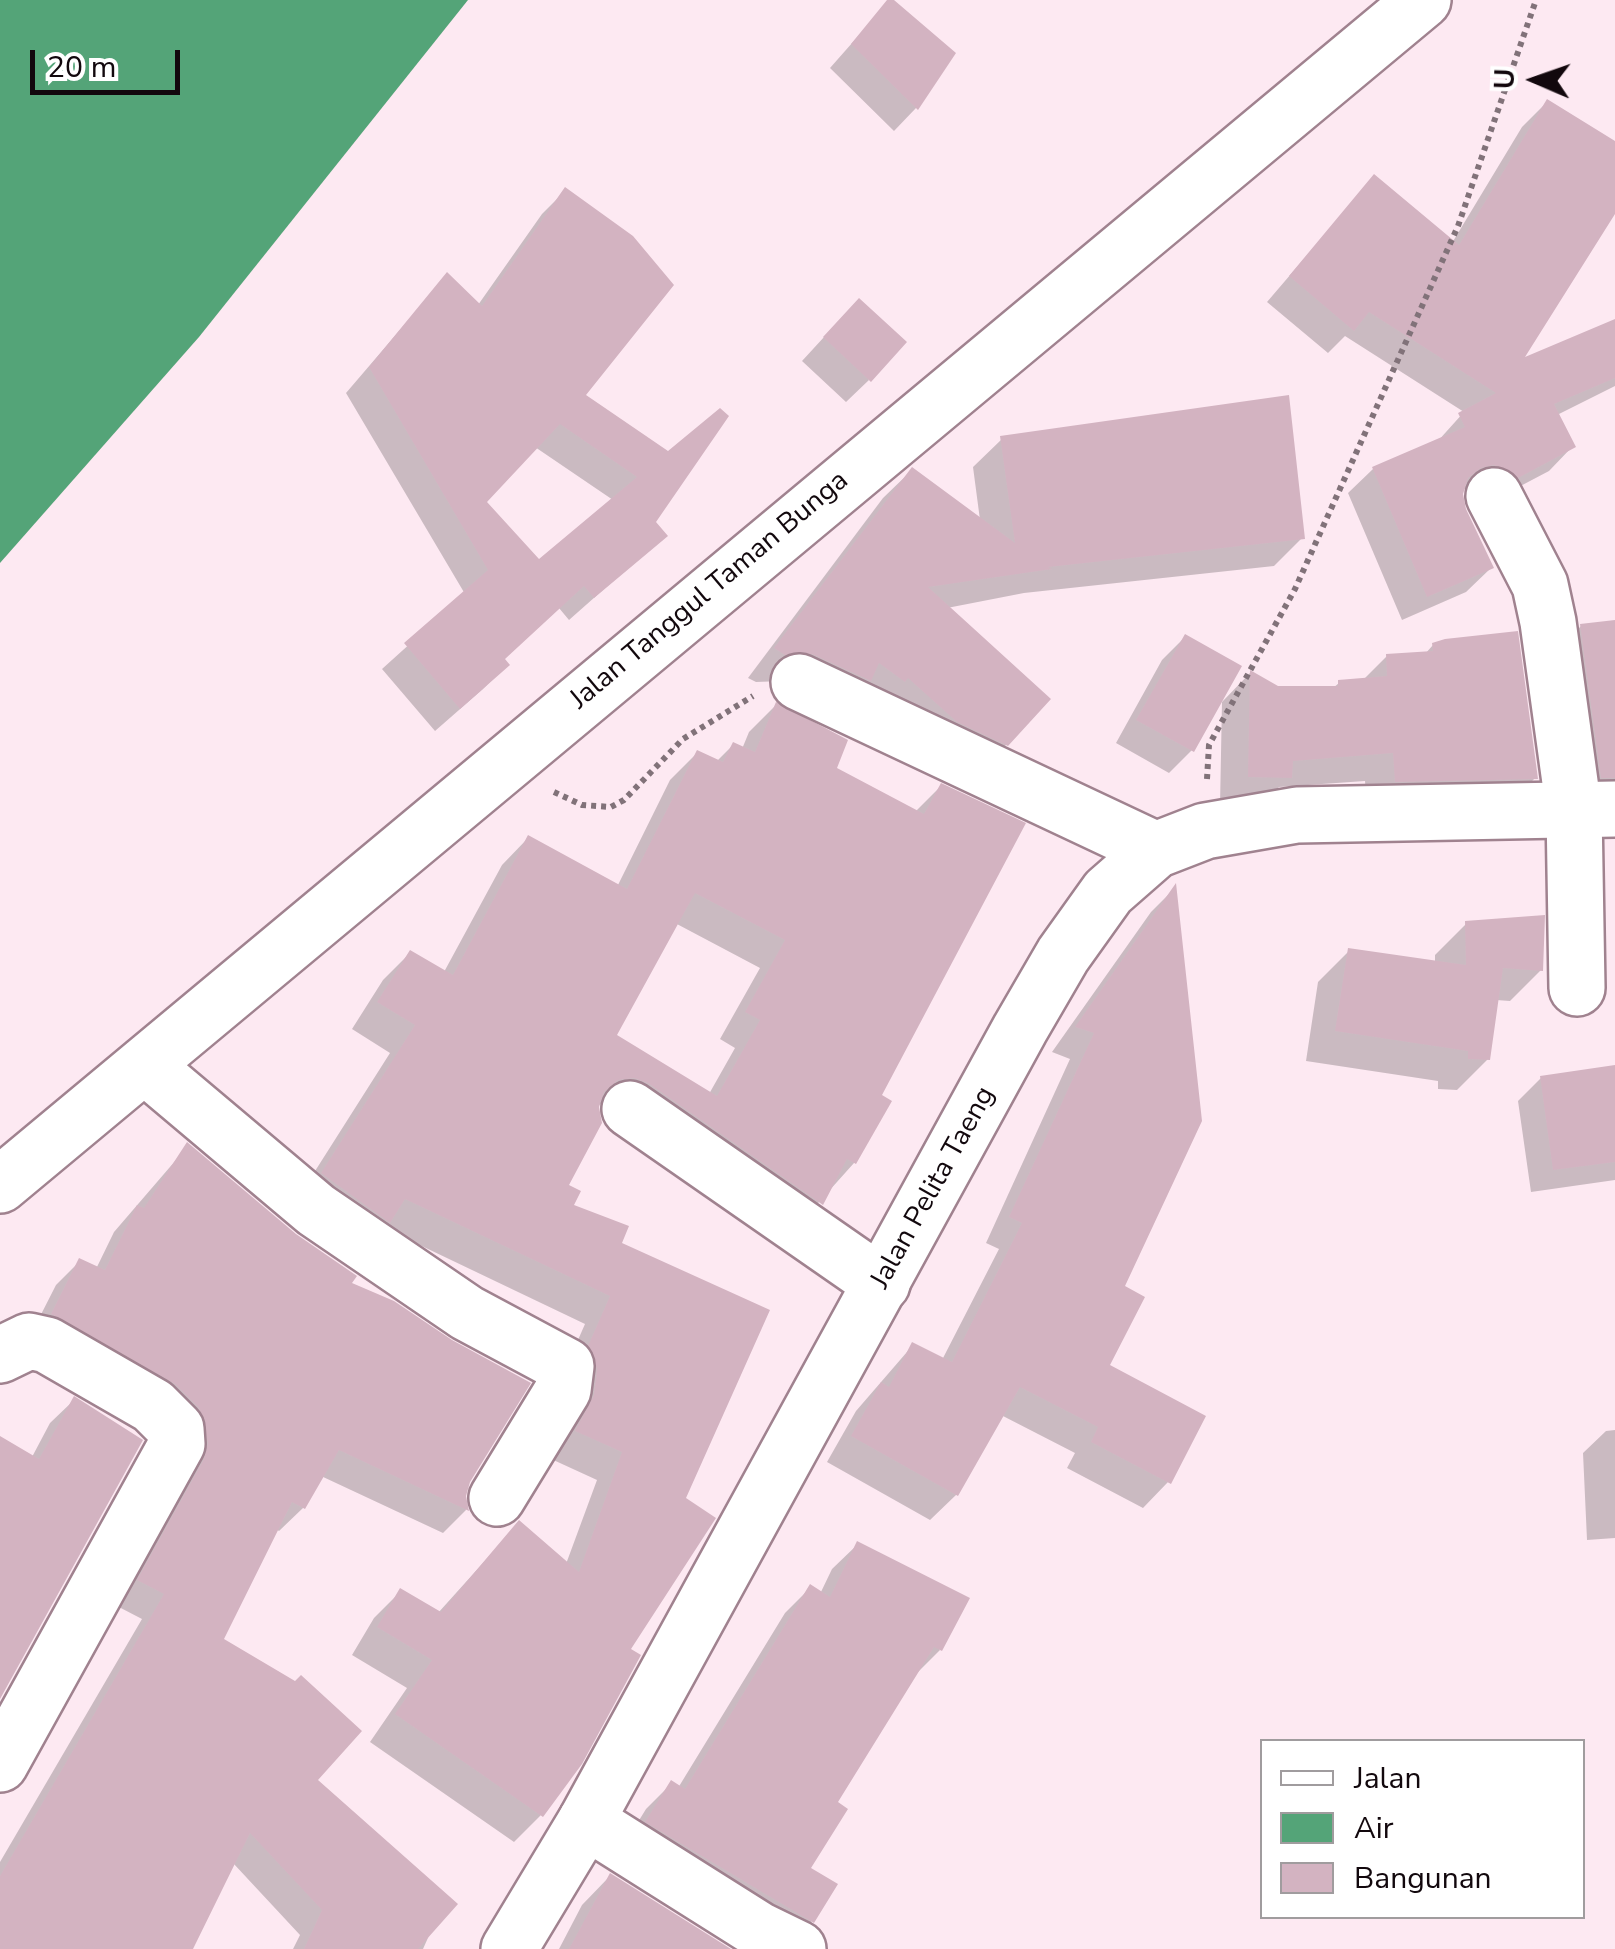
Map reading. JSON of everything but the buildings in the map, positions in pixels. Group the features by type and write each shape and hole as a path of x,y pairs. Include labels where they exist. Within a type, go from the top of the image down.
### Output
{"street":[{"name":"Jalan Tanggul Taman Bunga","path":"0,1184 1423,0"},
{"path":"1494,496 1540,585 1563,712 1594,810 1577,988"},
{"path":"799,682 1181,841 1297,815 1594,810"},
{"name":"Jalan Pelita Taeng","path":"509,1949 586,1821 1063,955 1108,892 1181,841"},
{"path":"144,1065 330,1220 467,1312 566,1366 563,1390 498,1498"},
{"path":"630,1108 882,1284"},
{"path":"0,1355 30,1341 47,1345 153,1406 176,1430 177,1444 0,1764"},
{"path":"586,1821 759,1930 798,1949"}],"path":[{"path":"1181,841 1209,745 1295,589 1458,226 1536,0"},
{"path":"505,764 582,805 611,807 624,800 683,739 773,684 799,682"}],"water":[{"path":"0,0 468,0 199,337 0,563"}]}
